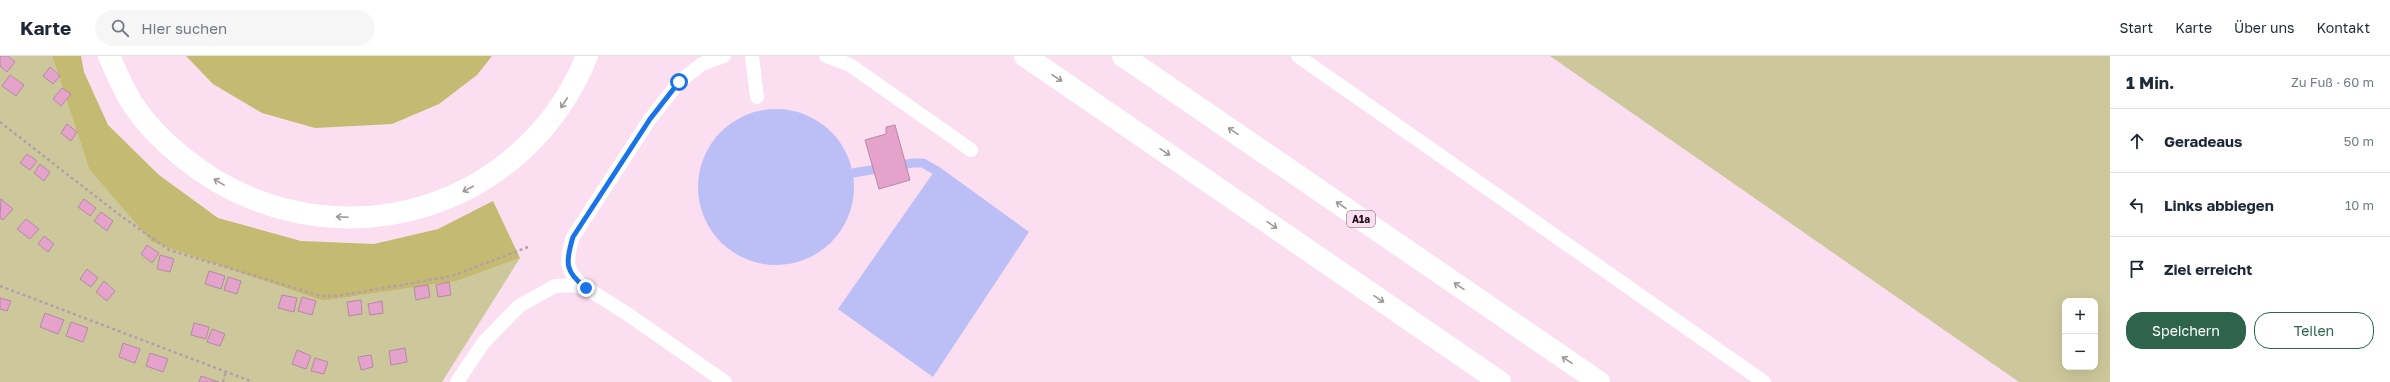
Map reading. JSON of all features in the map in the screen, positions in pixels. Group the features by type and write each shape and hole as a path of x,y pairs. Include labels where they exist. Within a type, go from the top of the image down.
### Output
{"highway":[{"path":"109,56 133,104 184,158 202,172 222,184 272,206 298,213 349,218 374,217 426,206 450,198 490,176 528,146 548,124 573,88 587,56"},
{"path":"1025,56 1500,382"},
{"name":"A1a","path":"1123,56 1599,382"}],"lane":[{"path":"724,56 702,64 679,82 650,119 573,237 568,252 568,266 573,278 586,288 626,313 725,382"},
{"path":"752,56 757,97"},
{"path":"826,56 850,65 971,150"},
{"path":"1298,56 1764,382"},
{"path":"457,382 484,342 519,306 555,286 571,285 586,288"}],"path":[{"path":"0,122 117,213 169,250 321,296 338,296 452,276 528,247"},
{"path":"0,286 252,382"},
{"path":"223,382 226,372"}],"shaded area":[{"path":"0,56 52,56 89,169 153,242 323,301 457,281 520,258 442,382 0,382"},
{"path":"52,56 81,56 84,72 108,125 159,175 218,218 301,241 374,244 438,229 493,201 520,258 457,281 323,301 152,242 89,169"},
{"path":"186,56 492,56 477,75 439,104 392,124 315,128 262,113 213,84"},
{"path":"1550,56 2110,56 2110,382 2019,382"}],"water":[{"path":"776,109 806,115 819,122 831,132 841,144 848,157 854,187 848,217 841,230 831,242 819,252 806,259 776,265 746,259 733,252 721,242 711,230 704,217 698,187 704,157 711,144 721,132 733,122 746,115"},
{"path":"938,166 1029,232 933,377 838,309"}],"building":[{"path":"0,56 8,56 15,62 7,72 0,66"},
{"path":"50,67 60,76 53,84 43,76"},
{"path":"10,75 24,85 16,96 2,86"},
{"path":"62,88 71,94 61,106 53,99"},
{"path":"67,124 77,132 71,141 61,133"},
{"path":"895,125 910,180 879,189 865,140 886,134 886,127"},
{"path":"27,154 37,161 30,170 20,163"},
{"path":"40,164 50,172 44,181 34,173"},
{"path":"1,199 13,209 3,220 0,218"},
{"path":"84,199 96,208 90,216 78,207"},
{"path":"101,212 113,221 107,231 94,221"},
{"path":"26,219 39,229 30,239 17,229"},
{"path":"44,236 54,244 48,252 38,244"},
{"path":"147,245 159,253 152,263 141,254"},
{"path":"160,255 174,259 170,272 157,269"},
{"path":"87,269 98,278 91,287 80,279"},
{"path":"209,271 225,276 221,289 205,284"},
{"path":"228,277 241,281 237,294 224,290"},
{"path":"104,281 115,291 107,301 96,292"},
{"path":"449,282 451,295 438,297 436,285"},
{"path":"428,285 430,297 416,300 414,287"},
{"path":"282,295 297,298 294,312 278,308"},
{"path":"302,297 316,301 312,315 298,311"},
{"path":"0,298 11,301 7,311 0,309"},
{"path":"361,300 362,314 349,316 347,302"},
{"path":"382,301 383,313 370,315 368,304"},
{"path":"45,313 64,320 58,334 40,327"},
{"path":"71,322 88,328 83,342 66,336"},
{"path":"194,323 209,327 206,339 191,335"},
{"path":"212,329 225,334 220,346 207,342"},
{"path":"123,343 140,349 135,363 119,357"},
{"path":"405,348 407,362 391,365 389,351"},
{"path":"297,350 311,356 306,369 292,364"},
{"path":"150,353 168,359 163,372 146,366"},
{"path":"371,355 373,367 361,370 358,357"},
{"path":"315,358 328,362 324,374 311,371"},
{"path":"201,376 219,382 199,382"}],"waterway":[{"path":"853,173 913,163 923,163 935,170"}],"route":[{"path":"586,288 573,278 568,266 568,252 573,237 650,119 679,82"}]}
